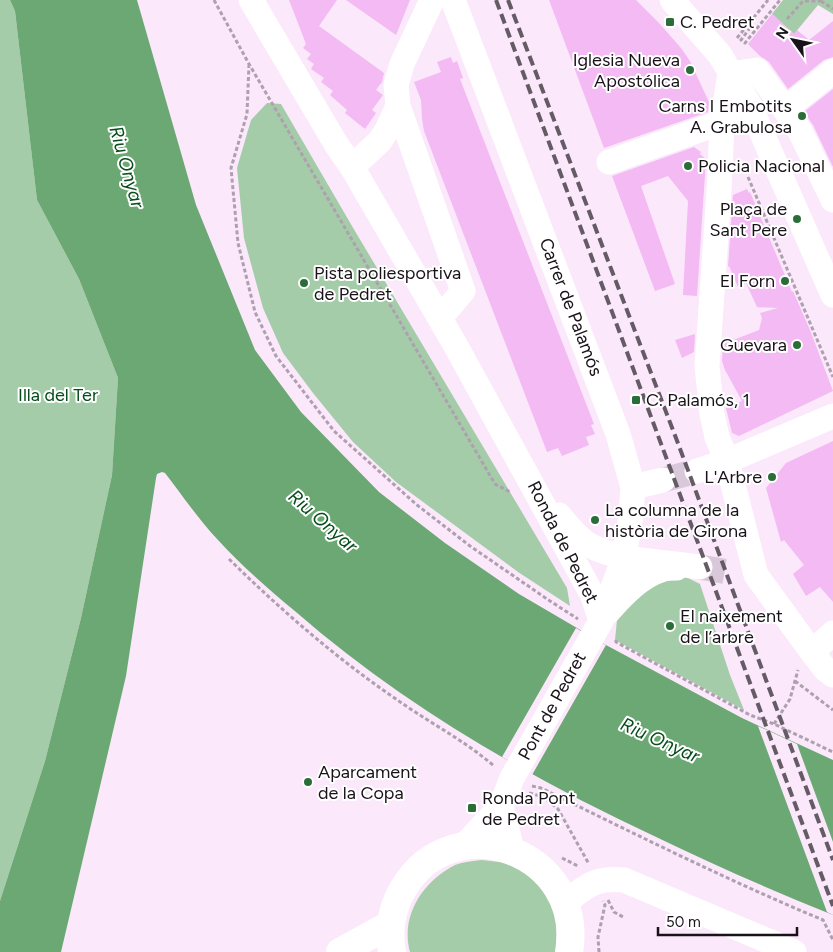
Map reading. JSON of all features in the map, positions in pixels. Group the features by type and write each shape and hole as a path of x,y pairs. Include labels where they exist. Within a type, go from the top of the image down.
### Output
{"main road":[{"path":"392,952 391,924 398,900 413,875 439,855 463,847 487,845 512,850 527,857 546,873 565,902 571,924 572,948"},
{"path":"340,952 391,924"}],"street":[{"name":"Ronda de Pedret","path":"251,0 336,144 352,166 522,464 593,596 596,624"},
{"path":"432,0 402,64 396,85 398,106 411,146 463,291 440,318"},
{"name":"Carrer de Palamós","path":"453,0 608,407 620,440 633,487 631,515 624,557 596,624"},
{"path":"672,0 720,55 750,106 833,295"},
{"path":"730,74 758,70 800,131 833,200"},
{"path":"785,109 833,71"},
{"path":"730,74 722,122 707,366 712,414 717,437 727,461 745,574 833,675"},
{"path":"352,166 380,141 388,130 398,106"},
{"path":"608,162 722,122 733,108 750,106"},
{"path":"380,141 411,146"},
{"path":"697,471 727,461 833,416"},
{"name":"Ronda de Pedret","path":"522,464 576,534 588,545 604,552 624,557 700,567 662,569 638,582 622,595 596,624"},
{"path":"633,487 663,480"},
{"name":"Pont de Pedret","path":"501,806 511,781 596,624"},
{"path":"812,652 833,633"},
{"path":"463,847 501,806"},
{"path":"501,806 512,850"},
{"path":"565,902 595,882 611,879 624,880 794,952"}],"path":[{"path":"214,0 249,64 495,484 514,493"},
{"path":"737,38 768,0"},
{"path":"749,23 752,25 741,40 745,43 780,0"},
{"path":"787,19 804,1 820,0 833,9"},
{"path":"249,64 247,114 231,168 238,243 255,312 276,356 334,431 417,505 478,552 550,601 596,624 616,642 750,715 774,724 833,752"},
{"path":"748,177 833,378"},
{"path":"775,240 780,238"},
{"path":"774,724 790,699 800,665 812,652"},
{"path":"795,681 833,710"},
{"path":"511,781 521,790 544,798 558,809 605,905 598,937 599,952"},
{"path":"556,855 585,870 614,912 625,918"}],"green space":[{"name":"Illa del Ter","path":"0,0 10,0 15,11 37,200 79,279 118,378 112,475 81,618 45,761 0,901"},
{"path":"783,0 833,0 833,14 818,5 794,34 772,14"},
{"path":"267,103 281,104 567,588 570,606 518,572 396,482 353,442 283,353 263,308 244,238 237,168 251,120"},
{"path":"684,576 700,584 730,675 744,710 615,640 617,620 643,588"},
{"path":"482,860 507,863 530,875 547,894 557,918 556,952 410,952 408,925 411,913 424,890 433,880 455,865"}],"water":[{"name":"Riu Onyar","path":"10,0 137,0 196,205 255,350 301,412 379,492 445,543 519,594 606,645 742,718 833,760 833,915 743,877 606,813 513,763 423,708 337,646 256,578 211,532 165,473 162,472 157,474 156,478 126,676 61,952 0,952 0,901 45,761 81,618 112,475 118,378 79,279 37,200 15,11"}],"pier":[{"path":"576,628 606,645 532,775 502,757"},
{"path":"758,726 797,744 833,842 833,915 827,912"}],"building":[{"path":"289,0 337,0 319,26 384,73 382,82 376,90 383,95 372,110 376,113 365,129 345,113 347,110 330,95 333,91 321,82 324,78 311,69 314,64 307,59 311,54 303,48 306,44"},
{"path":"346,0 410,0 396,35"},
{"path":"549,0 636,0 659,23 690,61 709,102 708,112 604,148"},
{"path":"772,14 794,34 797,30 809,40 833,21 833,57 824,60 788,89 769,62 748,44"},
{"path":"451,57 453,63 457,61 463,78 460,79 594,424 591,425 595,434 586,437 589,445 562,456 558,448 547,452 424,131 421,100 414,82 441,72 437,62"},
{"path":"833,89 833,167 813,125 804,112"},
{"path":"694,147 706,159 697,296 683,295 688,201 668,176 641,186 675,284 655,291 612,176"},
{"path":"747,189 750,192 810,330 833,391 739,436 732,433 726,408 742,401 722,361 723,344 759,330 762,318 760,313 778,308 755,307 757,307 746,283 738,287 728,267 733,195"},
{"path":"695,334 694,352 682,358 675,340"},
{"path":"833,441 833,602 820,587 806,596 793,574 804,565 784,540 781,542 766,488 786,463"}],"tunnel":[{"path":"663,480 697,471"},
{"path":"700,567 734,573"}],"railway":[{"path":"496,0 833,906"},
{"path":"508,0 676,438 833,860"}],"place":[{"name":"C. Pedret","path":"670,22"},
{"name":"Iglesia Nueva Apostólica","path":"690,70"},
{"name":"Carns I Embotits A. Grabulosa","path":"802,116"},
{"name":"Policia Nacional","path":"688,166"},
{"name":"Plaça de Sant Pere","path":"797,219"},
{"name":"El Forn","path":"785,281"},
{"name":"Pista poliesportiva de Pedret","path":"304,283"},
{"name":"Guevara","path":"797,345"},
{"name":"C. Palamós, 1","path":"636,400"},
{"name":"L'Arbre","path":"772,477"},
{"name":"La columna de la història de Girona","path":"595,520"},
{"name":"El naixement de l’arbre","path":"670,626"},
{"name":"Aparcament de la Copa","path":"308,782"},
{"name":"Ronda Pont de Pedret","path":"472,808"}]}
